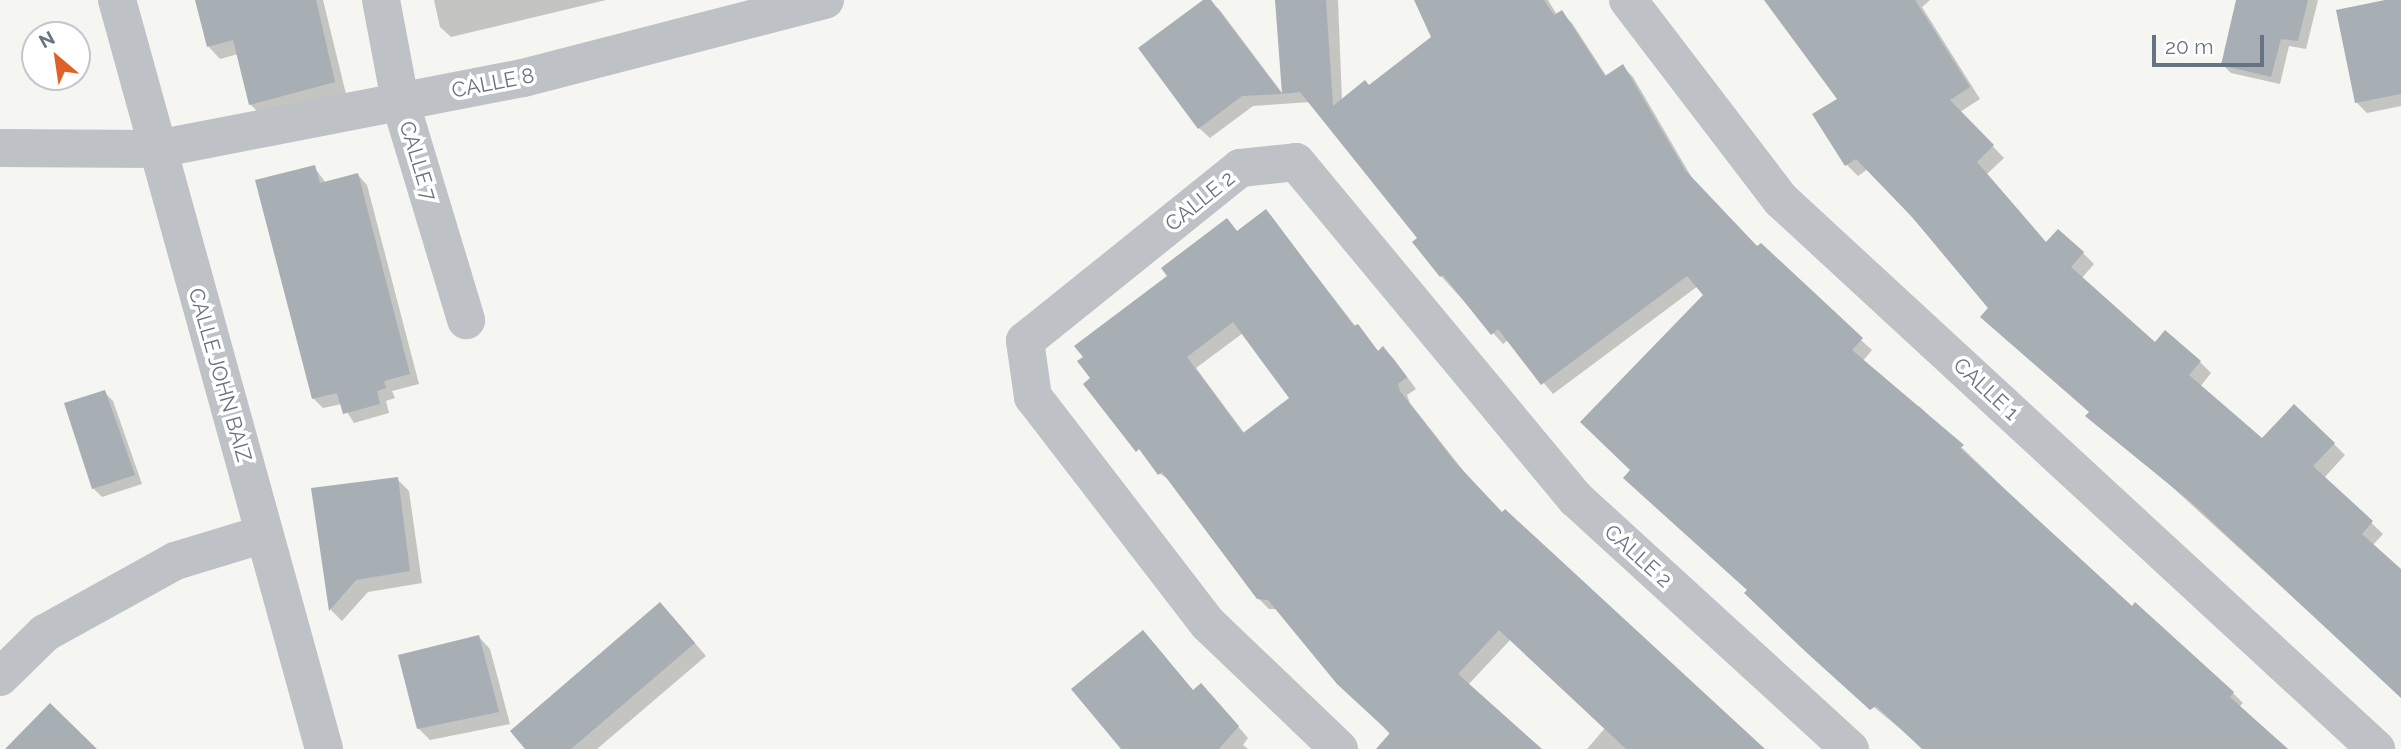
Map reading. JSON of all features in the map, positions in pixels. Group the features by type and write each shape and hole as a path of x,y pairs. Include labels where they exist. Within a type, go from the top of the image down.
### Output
{"street":[{"name":"CALLE JOHN BAIZ","path":"117,0 324,749"},
{"name":"CALLE 7","path":"381,0 400,101 466,320"},
{"name":"CALLE 8","path":"0,148 157,149 523,78 825,0"},
{"name":"CALLE 1","path":"1628,0 1782,200 2376,749"},
{"name":"CALLE 2","path":"1339,749 1208,624 1033,397 1025,341 1240,168 1296,162 1576,499 1850,749"},
{"path":"0,677 45,633 175,561 264,534"}],"building":[{"path":"195,0 316,0 335,82 249,105 233,40 207,47"},
{"path":"1203,0 1211,0 1282,94 1242,96 1198,129 1138,48"},
{"path":"1275,0 1326,0 1333,106 1365,80 1369,85 1431,37 1414,0 1544,0 1554,15 1562,10 1605,76 1623,64 1685,170 1757,246 1761,243 1863,338 1852,350 1964,445 1960,448 2132,606 2135,602 2234,692 2230,697 2288,749 1922,749 1876,706 1870,710 1807,653 1744,593 1747,590 1623,478 1630,470 1580,422 1703,295 1687,276 1541,385 1498,329 1491,335 1443,275 1440,277 1412,242 1417,238 1300,92 1282,94"},
{"path":"1764,0 1915,0 1970,87 1950,100 1994,145 1977,162 2046,242 2058,229 2084,252 2071,267 2155,342 2165,330 2201,361 2189,375 2262,438 2294,404 2335,443 2313,466 2373,521 2362,534 2401,569 2401,698 2192,503 2085,416 2089,412 1980,317 1988,308 1912,217 1856,159 1845,166 1812,114 1837,99"},
{"path":"2236,0 2308,0 2298,41 2281,39 2271,77 2221,65"},
{"path":"2385,0 2401,0 2401,94 2355,103 2336,10"},
{"path":"315,165 320,183 358,173 410,374 384,381 386,388 377,391 380,404 343,414 337,393 312,399 255,180"},
{"path":"1266,209 1354,326 1358,324 1378,351 1383,346 1407,377 1398,384 1400,391 1455,462 1502,512 1505,509 1765,749 1626,749 1499,630 1458,674 1542,749 1376,749 1390,733 1337,684 1268,600 1257,599 1162,472 1158,475 1139,449 1136,452 1083,384 1090,378 1077,361 1083,357 1074,346 1167,276 1161,268 1227,218 1237,231","holes":["1233,322 1289,398 1243,433 1187,357"]},
{"path":"105,390 135,475 92,489 64,403"},
{"path":"398,477 410,571 356,580 329,611 311,488"},
{"path":"660,602 695,643 571,749 525,749 510,731"},
{"path":"1143,630 1193,690 1201,683 1239,726 1219,749 1121,749 1071,689"},
{"path":"479,635 499,712 417,729 398,655"},
{"path":"50,703 97,749 5,749"}]}
